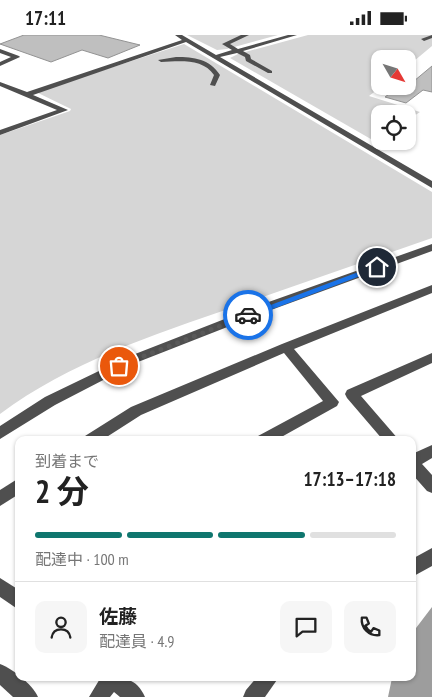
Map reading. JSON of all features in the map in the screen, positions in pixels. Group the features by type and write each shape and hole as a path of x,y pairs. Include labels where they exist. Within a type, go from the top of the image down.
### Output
{"street":[{"path":"178,35 432,185"},
{"path":"243,35 226,43 245,58 270,72"},
{"path":"215,57 294,35"},
{"path":"424,39 432,37"},
{"path":"26,95 187,40"},
{"path":"0,51 17,57 1,63"},
{"path":"161,60 195,61 216,68 245,58"},
{"path":"213,85 217,79 216,68"},
{"path":"0,84 64,110 0,133"},
{"path":"0,433 50,401 134,359 266,307 432,247"},
{"path":"96,436 136,411 286,347 432,289"},
{"path":"270,436 332,402 286,347"},
{"path":"389,436 352,394 432,358"},
{"path":"416,460 432,451"},
{"path":"416,467 432,486"},
{"path":"0,499 15,488"},
{"path":"416,566 432,555"},
{"path":"0,586 15,598"},
{"path":"0,673 28,697"},
{"path":"99,697 110,681"},
{"path":"116,681 135,697"},
{"path":"252,697 266,681"}],"shaded area":[{"path":"187,35 278,35 217,50"},
{"path":"308,35 432,35 432,46 416,59 416,50 371,50 371,94 369,96 398,105 371,105 371,139 230,58 238,54"},
{"path":"184,44 432,192 432,238 173,328 113,351 55,379 0,414 0,135 70,111 71,109 36,92"},
{"path":"432,607 432,697 388,697 391,681 416,681 416,628"}],"building":[{"path":"24,35 99,35 140,45 108,58 82,50 51,62 0,44"},
{"path":"432,66 432,92 423,90 406,103 385,97 388,95 416,95 416,79"}],"way so far":[{"path":"119,366 248,315"}],"route":[{"path":"248,315 377,267"}]}
